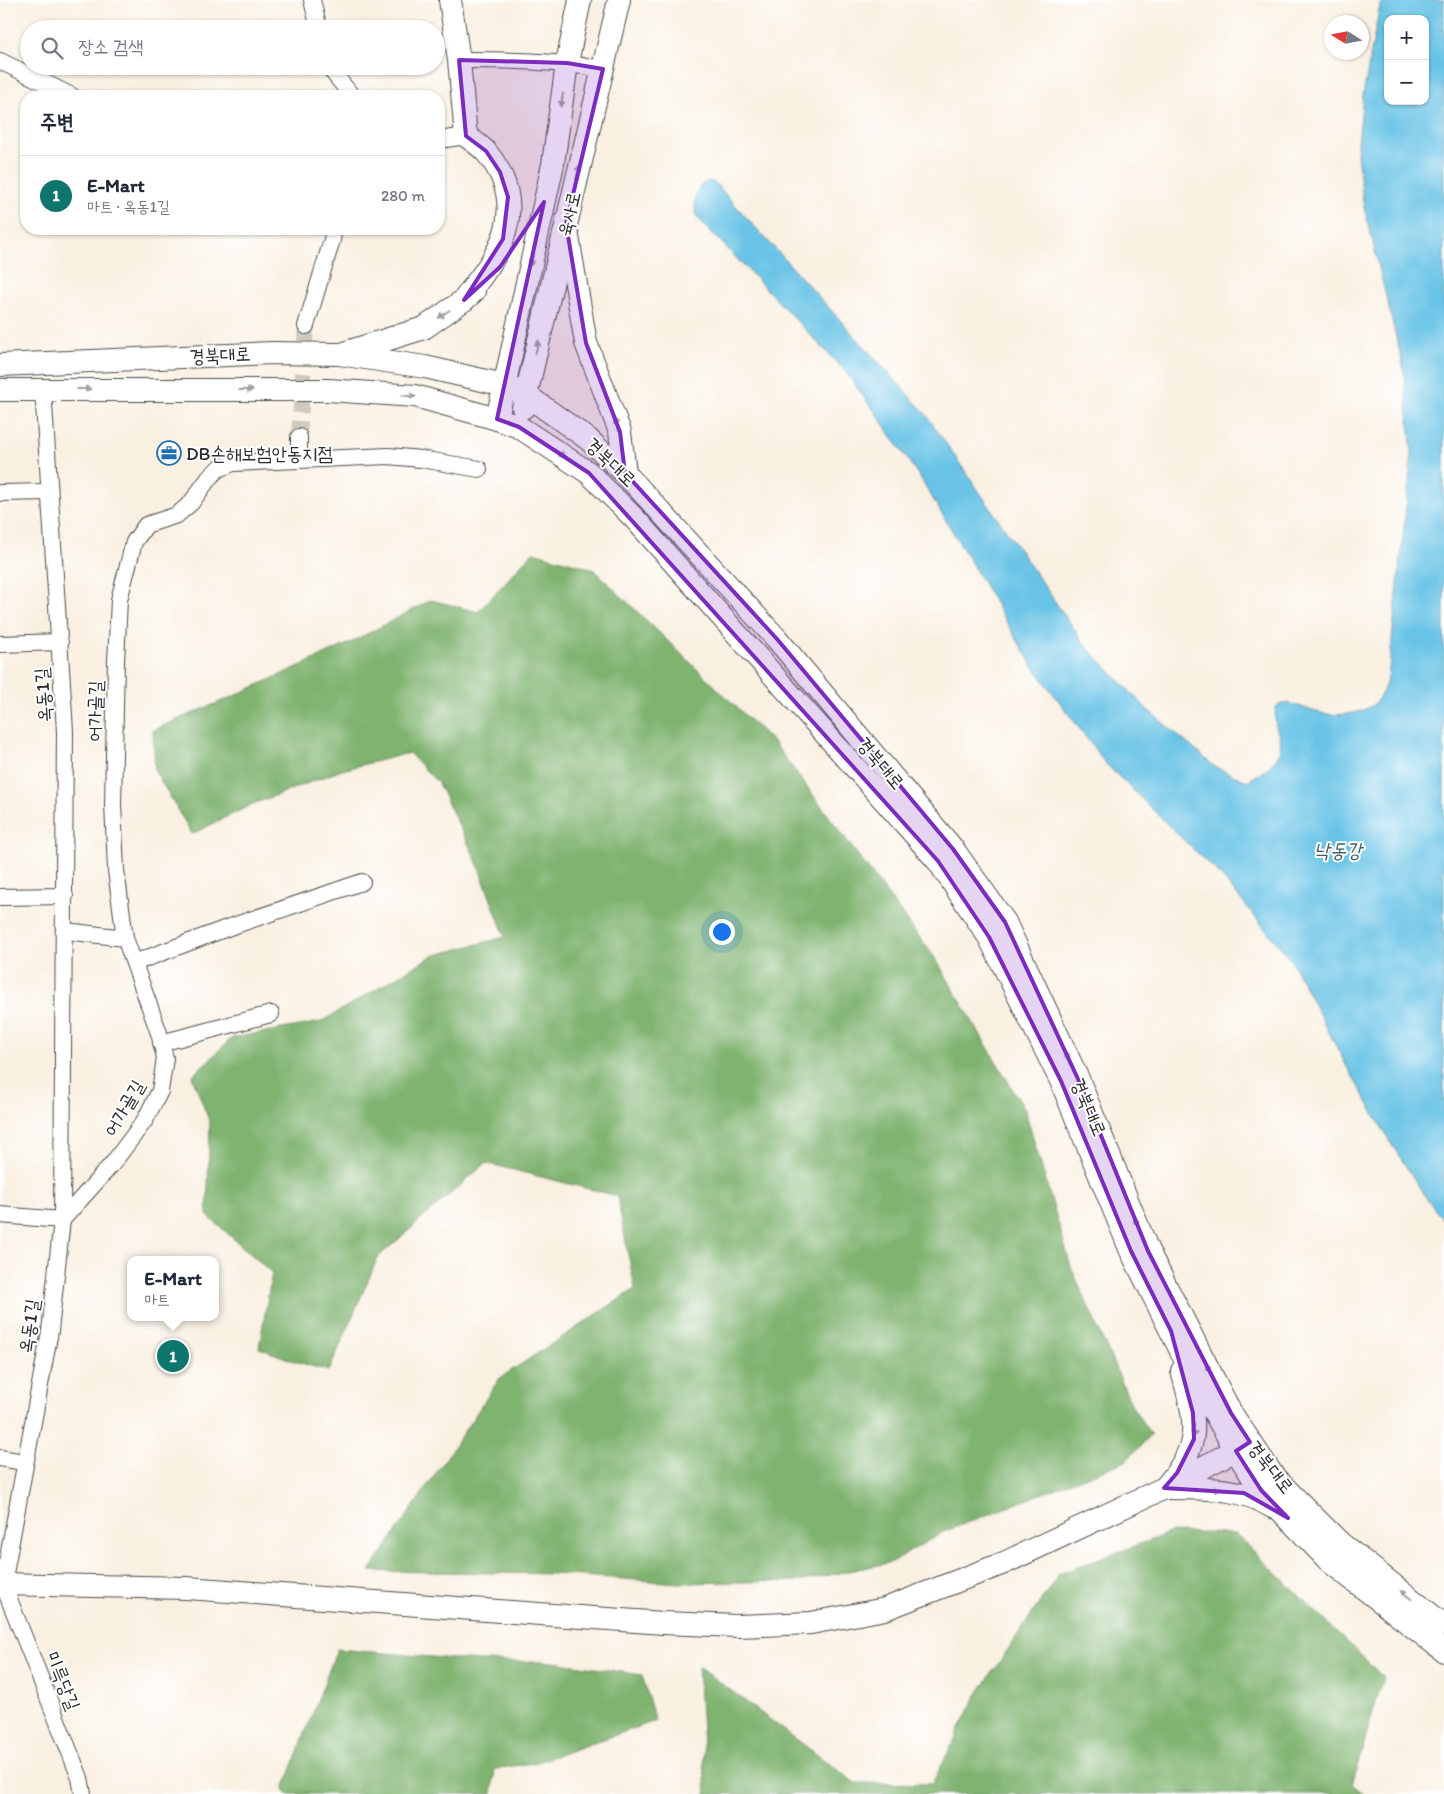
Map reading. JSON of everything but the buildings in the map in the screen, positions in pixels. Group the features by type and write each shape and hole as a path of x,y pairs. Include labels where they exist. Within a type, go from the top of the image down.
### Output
{"street":[{"path":"312,0 317,20"},
{"path":"450,0 459,60 466,136"},
{"name":"육사로","path":"496,418 553,164 567,63 580,0"},
{"name":"육사로","path":"519,427 619,0"},
{"path":"459,60 520,60 567,63 604,69"},
{"path":"0,61 20,71"},
{"path":"29,75 60,90"},
{"path":"335,75 347,90"},
{"path":"445,139 466,136 486,151 500,172 508,198 508,221 503,239 493,259 464,300"},
{"path":"339,354 424,328 464,300 500,267 521,234 553,164"},
{"path":"566,224 576,295 586,343 620,432 626,473"},
{"path":"306,326 333,235"},
{"name":"경북대로","path":"0,365 36,365 272,353 339,354 425,367 504,385 526,395 588,439 626,473 777,639 953,849 1005,922 1078,1079 1148,1252 1231,1413 1262,1490 1329,1560 1444,1651"},
{"name":"옥동1길","path":"2,1584 50,1331 62,1220 65,731 43,389"},
{"name":"경북대로","path":"0,390 337,390 415,396 496,418 519,427 589,473 634,519 938,861 989,937 1061,1081 1131,1251 1171,1331 1243,1446 1340,1543 1444,1625"},
{"path":"299,437 299,459"},
{"name":"어가골길","path":"62,1220 113,1163 145,1120 160,1091 165,1058 125,938 116,870 112,804 119,600 134,542 146,525 177,515 191,503 218,469 233,463 388,456 420,459 479,469"},
{"path":"0,493 49,492"},
{"path":"0,644 60,642"},
{"path":"134,963 227,928 362,882"},
{"path":"0,897 65,896"},
{"path":"65,931 125,938"},
{"path":"161,1043 272,1014"},
{"path":"0,1215 62,1220"},
{"path":"1164,1488 1177,1473 1194,1439 1193,1413 1171,1331"},
{"path":"2,1584 187,1588 663,1623 738,1626 810,1623 885,1609 1004,1563 1164,1488 1243,1446"},
{"path":"0,1458 24,1462"},
{"path":"1164,1488 1212,1489 1244,1493 1262,1500 1288,1518"},
{"name":"미륵당길","path":"2,1584 80,1778 83,1794"}],"highlighted area":[{"path":"459,60 567,63 603,69 566,224 586,343 620,432 625,473 777,639 953,849 1005,922 1078,1079 1148,1251 1231,1413 1250,1442 1236,1451 1261,1490 1288,1518 1244,1493 1164,1488 1177,1473 1194,1439 1193,1413 1171,1331 1131,1251 1061,1081 989,937 938,861 589,473 519,427 497,419 544,202 500,267 464,300 503,239 508,197 500,172 486,151 466,136"}],"green space":[{"path":"533,552 593,569 774,743 935,958 1025,1110 1071,1267 1133,1408 1151,1435 1126,1461 943,1532 892,1562 801,1581 679,1583 555,1574 370,1571 500,1378 635,1289 617,1196 486,1163 378,1257 329,1371 259,1348 272,1273 207,1215 210,1123 192,1076 232,1038 321,1022 432,956 505,937 476,860 438,783 409,753 342,770 253,804 192,834 155,771 153,730 236,695 350,643 431,600 478,612"},
{"path":"1172,1532 1236,1534 1383,1677 1352,1784 1364,1794 706,1794 698,1666 855,1783 932,1784 977,1695 1059,1574"},
{"path":"337,1649 479,1661 554,1662 642,1675 655,1721 538,1762 495,1769 492,1794 287,1794 284,1789"}],"water":[{"name":"낙동강","path":"1381,0 1444,0 1444,1221 1429,1202 1392,1145 1347,1067 1291,960 1216,870 1105,763 1032,665 923,482 845,371 697,217 695,206 696,196 700,187 709,181 715,183 925,413 1085,645 1147,709 1215,767 1247,781 1271,765 1279,754 1280,740 1275,719 1277,706 1292,704 1324,714 1348,714 1364,710 1376,702 1388,678 1412,452 1403,365 1364,207 1357,154 1363,95"}],"tunnel":[{"path":"299,437 306,326"}],"place":[{"name":"DB손해보험안동지점","path":"169,453"},
{"name":"E-Mart","path":"173,1356"}]}
